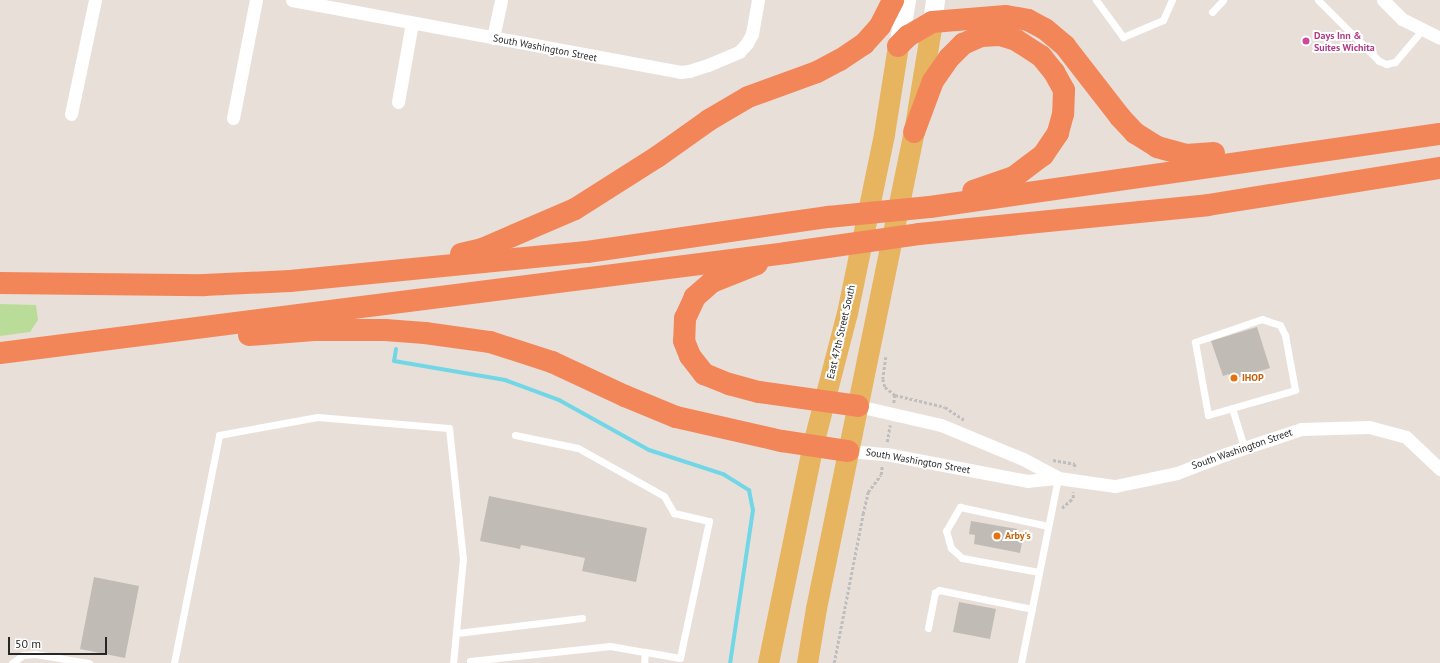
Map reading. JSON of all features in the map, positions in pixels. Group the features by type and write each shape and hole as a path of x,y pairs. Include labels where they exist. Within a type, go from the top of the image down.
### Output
{"highway":[{"path":"363,275 482,249 575,209 657,157 709,120 748,97 817,72 864,44 880,26 893,0"},
{"path":"984,0 1006,16"},
{"path":"898,46 908,36 932,22 1006,16 1028,20 1045,29 1065,46 1120,117 1135,133 1157,147 1186,155 1272,148 1377,144"},
{"path":"914,132 933,81 940,69 963,44 981,36 1000,35 1016,40 1041,56 1054,72 1064,90 1063,114 1058,133 1043,155 1014,177 930,207"},
{"path":"0,283 204,285 363,275 587,252 828,217 930,207 1440,134"},
{"path":"0,353 786,253 919,234 1208,205 1440,168"},
{"path":"786,253 712,282 696,297 685,318 684,341 690,356 704,374 729,384 759,392 858,406"},
{"path":"27,350 314,330 385,330 425,333 490,342 552,362 676,418 768,438 848,450"}],"main road":[{"name":"East 47th Street South","path":"768,663 813,444 847,313 884,134 906,0"},
{"path":"807,663 816,608 914,132 935,0"}],"street":[{"path":"71,114 95,0"},
{"path":"233,118 256,0"},
{"name":"South Washington Street","path":"292,0 669,71 689,71 738,52 747,43 752,34 758,0"},
{"path":"493,38 501,0"},
{"path":"1383,0 1402,19 1440,38"},
{"path":"398,102 412,23"},
{"name":"South Washington Street","path":"858,406 941,425 1023,460 1058,478"},
{"name":"South Washington Street","path":"848,450 884,454 1027,481 1058,478 1115,486 1177,473 1301,429 1369,427 1406,437 1440,469"}],"lane":[{"path":"1096,0 1123,37 1163,20 1172,0"},
{"path":"1212,12 1223,0"},
{"path":"1318,0 1379,61 1386,64 1395,62 1423,29"},
{"path":"1262,319 1280,325 1285,335 1295,390 1232,408 1208,415 1195,342 1262,319"},
{"path":"1232,408 1244,448"},
{"path":"174,663 219,435 317,417 449,428 463,558 453,663"},
{"path":"470,663 470,661 610,646 680,658 709,521 674,513 664,496 578,448 515,435"},
{"path":"1021,663 1058,478"},
{"path":"1039,572 962,558 951,548 946,531 960,507 1048,526"},
{"path":"928,628 935,593 939,590 1032,609"},
{"path":"457,633 582,618"},
{"path":"644,663 645,652"},
{"path":"12,663 23,655 35,654 89,663"}],"path":[{"path":"834,663 862,514 868,492 881,475 892,414 895,395 885,387 883,379 887,355"}],"green space":[{"path":"0,304 36,305 38,320 30,332 0,336"}],"building":[{"path":"1257,327 1270,368 1231,380 1229,374 1223,376 1211,341"},
{"path":"489,496 647,528 636,582 582,571 585,558 521,545 520,549 480,541"},
{"name":"Arby's","path":"971,521 1017,529 1016,536 1023,537 1020,553 974,544 975,535 969,534"},
{"path":"94,577 139,586 125,658 80,649"},
{"path":"959,602 996,609 990,639 953,632"}],"waterway":[{"path":"396,349 394,361 505,380 559,400 649,450 723,474 749,490 753,510 730,663"}],"place":[{"name":"Days Inn & Suites Wichita","path":"1306,41"},
{"name":"IHOP","path":"1234,378"},
{"name":"Arby's","path":"997,536"}]}
